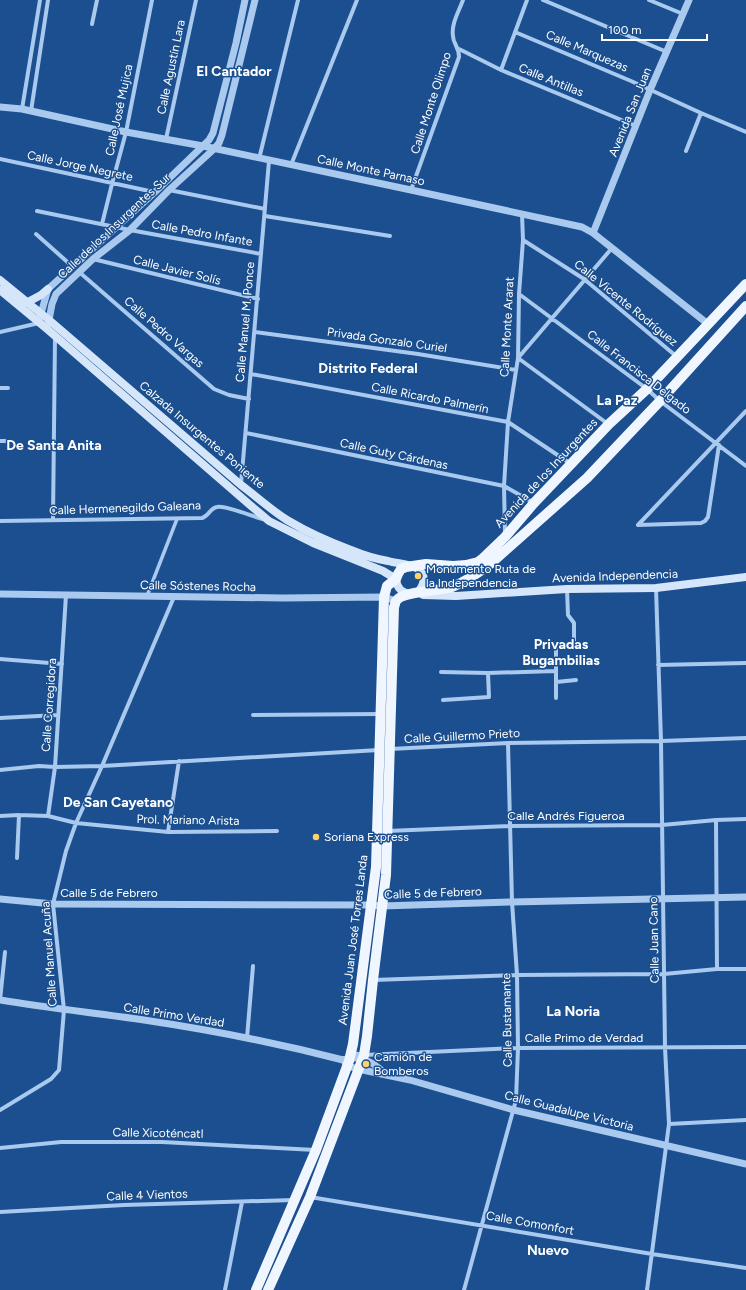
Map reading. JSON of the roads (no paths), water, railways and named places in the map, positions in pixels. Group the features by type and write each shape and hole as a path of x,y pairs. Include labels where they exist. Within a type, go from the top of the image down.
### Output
{"main road":[{"name":"Calzada Insurgentes Poniente","path":"0,280 26,303 47,329 269,521 315,539 383,571 396,579"},
{"name":"Avenida de los Insurgentes","path":"412,566 426,564 453,566 478,562 505,537 534,503 609,424 647,389 746,284"},
{"path":"26,303 41,295 48,289"},
{"name":"Calzada Insurgentes Poniente","path":"0,290 40,319 49,320 241,485 315,539 378,559 412,566"},
{"name":"Avenida de los Insurgentes","path":"415,593 450,588 475,576 489,565 587,478 660,401 746,306"},
{"path":"396,601 400,597 415,593 423,587 423,574 418,569 412,566 401,569 396,579 397,585 400,590 406,594 415,593"},
{"name":"Avenida Independencia","path":"415,593 456,596 567,589 656,588 746,577"},
{"name":"Avenida Juan José Torres Landa","path":"256,1290 316,1150 348,1059 376,867 379,762 378,750 384,597 387,586 396,579"},
{"name":"Avenida Juan José Torres Landa","path":"268,1290 310,1197 363,1056 367,1036 386,875 394,607 396,601"}],"street":[{"path":"22,109 40,0"},
{"path":"31,111 48,0"},
{"path":"92,24 97,0"},
{"name":"Calle José Mujica","path":"102,224 126,132 152,0"},
{"name":"Calle Agustín Lara","path":"166,139 196,0"},
{"name":"Calle de los Insurgentes Sur","path":"40,319 48,289 74,267 209,140 213,133 236,43 245,0"},
{"path":"214,149 219,143 222,135 255,0"},
{"path":"259,159 298,0"},
{"path":"291,165 357,0"},
{"name":"Calle Monte Olimpo","path":"411,190 459,57 459,49 452,37 453,26 463,0"},
{"path":"500,70 527,0"},
{"path":"543,0 667,52"},
{"path":"649,0 683,14"},
{"name":"Avenida San Juan","path":"593,233 650,90 689,0"},
{"name":"Calle Marquezas","path":"515,32 746,132"},
{"name":"Calle Antillas","path":"459,49 500,70 636,126"},
{"name":"Calle Monte Parnaso","path":"0,107 22,109 126,132 203,146 582,227 593,233 708,324"},
{"path":"686,152 701,113"},
{"name":"Calle de los Insurgentes Sur","path":"47,329 52,304 56,294 93,259 130,230 169,190 214,149"},
{"name":"Calle Jorge Negrete","path":"0,159 155,192"},
{"name":"Calle Manuel M. Ponce","path":"241,485 269,161"},
{"path":"169,190 265,209"},
{"name":"Calle Pedro Infante","path":"37,211 261,254"},
{"name":"Calle Monte Ararat","path":"505,537 504,486 508,422 518,358 519,294 523,240 522,214"},
{"path":"264,216 390,236"},
{"name":"Calle Pedro Vargas","path":"36,234 214,389 229,395 249,399"},
{"name":"Calle Vicente Rodríguez","path":"523,240 584,279 677,356"},
{"path":"609,424 518,358 612,248"},
{"name":"Calle Javier Solís","path":"93,259 258,299"},
{"name":"Calle Francisca Delgado","path":"519,294 647,389 660,401 746,466"},
{"path":"0,332 40,319"},
{"name":"Privada Gonzalo Curiel","path":"255,332 418,354 516,370"},
{"path":"53,520 55,336"},
{"name":"Calle Ricardo Palmerín","path":"251,374 508,422 571,464"},
{"path":"0,388 8,388"},
{"path":"717,444 708,517 706,521 700,523 638,524 717,444 746,411"},
{"name":"Calle Guty Cárdenas","path":"246,434 504,486 534,503"},
{"path":"0,441 7,441"},
{"name":"Calle Hermenegildo Galeana","path":"0,520 204,518 212,509 221,507 269,521"},
{"path":"146,597 177,519"},
{"name":"Calle Juan Cano","path":"647,1290 669,1124 665,1048 661,741 656,588"},
{"path":"556,698 556,647 574,646 574,623 568,615 567,589"},
{"name":"Calle Sóstenes Rocha","path":"0,594 66,594 146,597 384,597 396,601"},
{"name":"Calle Corregidora","path":"48,816 55,767 66,594"},
{"name":"Calle Manuel Acuña","path":"0,1110 51,1079 59,1070 64,1010 53,904 66,851 76,823 174,597"},
{"path":"0,659 62,664"},
{"path":"658,665 746,663"},
{"path":"441,672 488,673 556,671"},
{"path":"443,700 489,697 488,673"},
{"path":"556,682 576,680"},
{"path":"0,718 58,714"},
{"path":"253,715 380,714"},
{"name":"Calle Guillermo Prieto","path":"0,770 39,766 102,766 508,743 661,741 746,738"},
{"name":"Calle Bustamante","path":"464,1290 516,1100 518,1048 517,976 512,902 508,743"},
{"path":"168,832 179,761"},
{"path":"17,858 19,815"},
{"name":"Prol. Mariano Arista","path":"0,816 48,816 76,823 168,832 277,830"},
{"name":"Calle Andrés Figueroa","path":"387,831 510,826 662,825 746,819"},
{"path":"716,820 717,969"},
{"name":"Calle 5 de Febrero","path":"0,899 53,904 382,906 746,897"},
{"path":"0,1000 5,952"},
{"path":"247,1038 253,966"},
{"path":"373,980 664,974 717,969 746,969"},
{"name":"Calle Primo Verdad","path":"0,1000 143,1020 247,1038 348,1059"},
{"name":"Calle Primo de Verdad","path":"363,1056 518,1048 746,1047"},
{"name":"Calle Guadalupe Victoria","path":"348,1059 363,1056 387,1075"},
{"name":"Calle Guadalupe Victoria","path":"348,1059 358,1070 410,1080 514,1110 746,1164"},
{"path":"669,1124 746,1120"},
{"name":"Calle Xicoténcatl","path":"0,1148 61,1142 162,1142 316,1150"},
{"name":"Calle Comonfort","path":"310,1197 652,1254 746,1268"},
{"name":"Calle 4 Vientos","path":"0,1212 294,1200"},
{"path":"225,1290 242,1202"}],"place":[{"name":"Monumento Ruta de la Independencia","path":"418,576"},
{"name":"Soriana Express","path":"316,837"},
{"name":"Camión de Bomberos","path":"366,1064"}],"district":[{"name":"El Cantador","path":"234,71"},
{"name":"Distrito Federal","path":"368,368"},
{"name":"La Paz","path":"617,400"},
{"name":"De Santa Anita","path":"54,445"},
{"name":"Privadas Bugambilias","path":"561,652"},
{"name":"De San Cayetano","path":"118,802"},
{"name":"La Noria","path":"573,1011"},
{"name":"Nuevo","path":"548,1250"}]}
